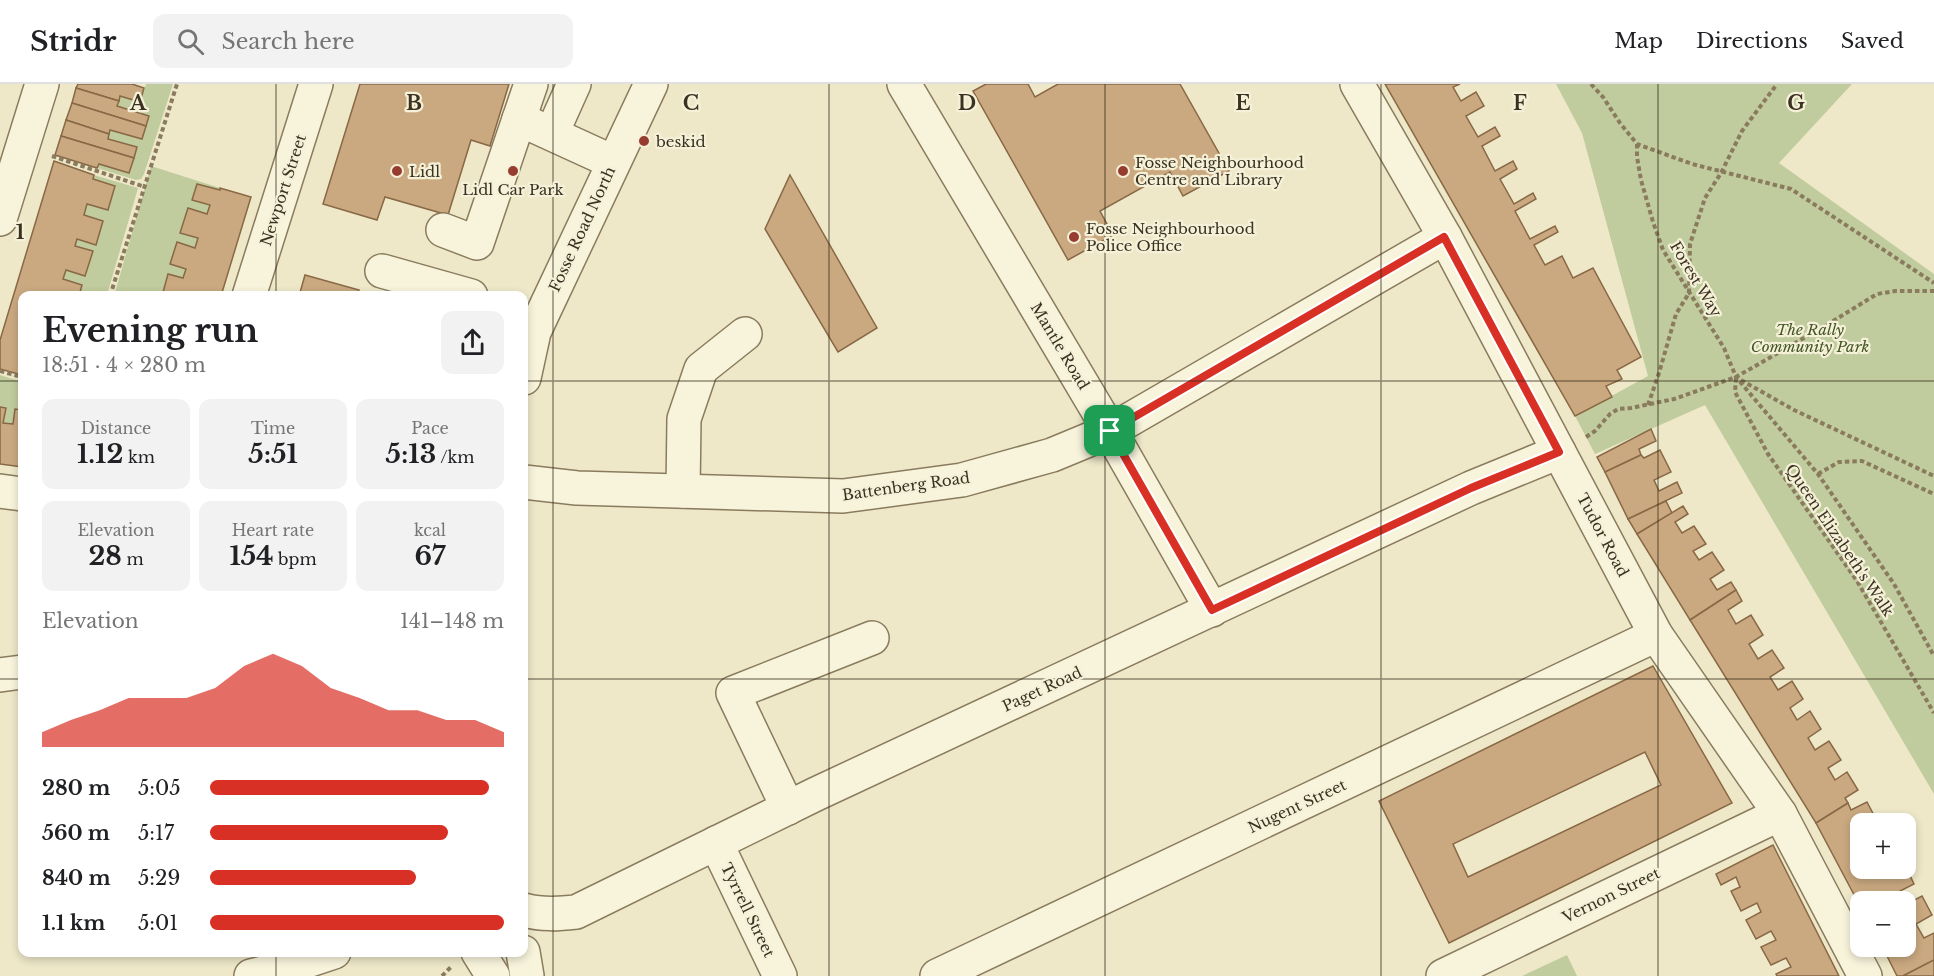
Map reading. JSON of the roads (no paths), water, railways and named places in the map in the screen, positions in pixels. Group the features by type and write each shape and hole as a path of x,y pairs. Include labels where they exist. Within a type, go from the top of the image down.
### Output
{"street":[{"path":"0,219 42,84"},
{"name":"Newport Street","path":"251,291 316,84"},
{"path":"443,230 477,243 531,84"},
{"path":"552,133 574,84"},
{"name":"Fosse Road North","path":"528,360 534,332 651,84"},
{"name":"Mantle Road","path":"904,84 1110,431 1212,610"},
{"name":"Tudor Road","path":"1358,84 1444,237 1656,635 1780,814 1865,976"},
{"path":"519,119 613,162"},
{"name":"Battenberg Road","path":"528,482 576,488 843,496 962,480 1052,455 1110,431 1444,237"},
{"path":"382,271 453,291"},
{"path":"683,491 684,419 701,369 745,334"},
{"name":"Paget Road","path":"528,911 543,914 576,912 788,808 1471,488 1559,452"},
{"path":"0,491 18,493"},
{"name":"Nugent Street","path":"937,976 991,965 1656,635"},
{"path":"788,808 733,693 872,638"},
{"path":"0,675 18,673"},
{"name":"Vernon Street","path":"1443,976 1780,814"},
{"name":"Tyrrell Street","path":"716,843 780,976"},
{"path":"251,976 319,957"},
{"path":"481,957 493,976"},
{"path":"524,957 527,976"}],"place":[{"name":"beskid","path":"644,141"},
{"name":"Lidl","path":"397,171"},
{"name":"Lidl Car Park","path":"513,171"},
{"name":"Fosse Neighbourhood Centre and Library","path":"1123,171"},
{"name":"Fosse Neighbourhood Police Office","path":"1074,237"}],"park label":[{"name":"The Rally Community Park","path":"1810,338"}]}
